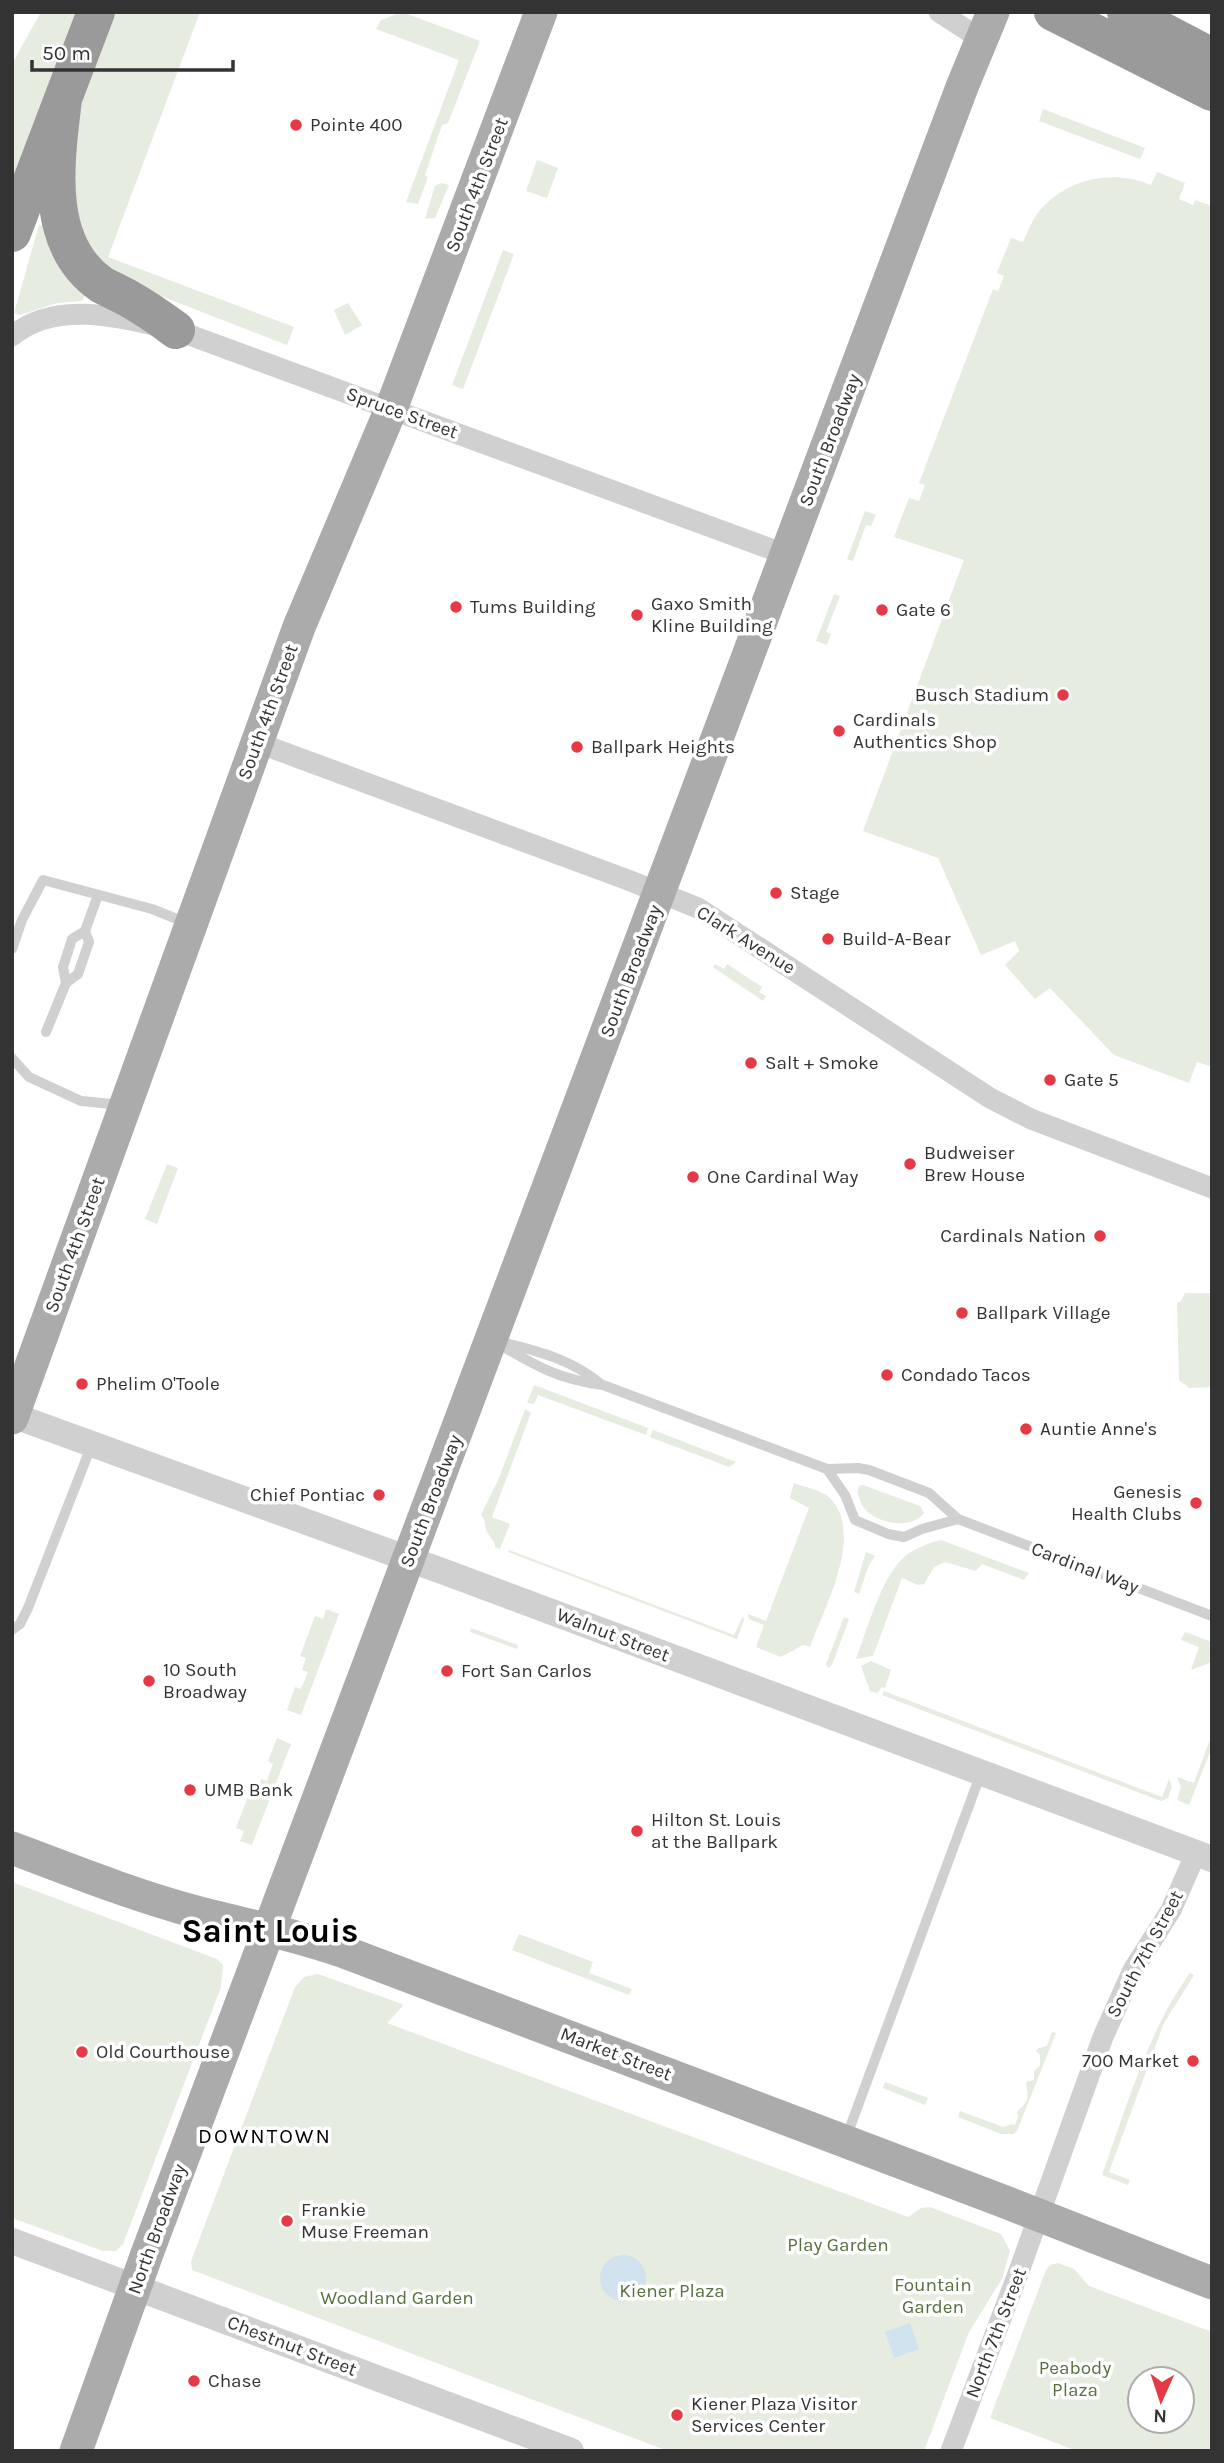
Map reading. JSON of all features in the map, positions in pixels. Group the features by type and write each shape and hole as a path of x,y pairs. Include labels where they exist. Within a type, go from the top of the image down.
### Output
{"highway":[{"path":"12,233 96,12"},
{"path":"1052,12 1212,92"},
{"path":"1126,12 1212,57"},
{"path":"63,99 56,166 58,202 66,241 76,258 94,278 176,330"}],"main road":[{"name":"South 4th Street","path":"13,1416 299,628 391,409 541,12"},
{"name":"South Broadway","path":"269,1930 988,26"},
{"name":"Market Street","path":"12,1848 195,1912 346,1953 1040,2215 1212,2283"},
{"name":"North Broadway","path":"76,2451 269,1930"}],"street":[{"path":"939,12 988,26"},
{"name":"Spruce Street","path":"12,336 34,322 79,314 176,330 787,555"},
{"name":"Clark Avenue","path":"257,742 660,892 715,918 990,1098 1031,1119 1212,1188"},
{"name":"Walnut Street","path":"13,1416 410,1559 1204,1856"},
{"name":"South 7th Street","path":"1040,2215 1115,2007 1133,1970 1204,1856"},
{"name":"North 7th Street","path":"951,2451 1040,2215"},
{"name":"Chestnut Street","path":"12,2241 526,2443 571,2451"}],"lane":[{"path":"12,949 22,920 43,880 152,909 190,923"},
{"path":"66,983 62,967 72,939 85,931 98,895"},
{"path":"46,1032 66,983 78,974 89,942 85,931"},
{"path":"12,1058 29,1077 81,1101 126,1105"},
{"name":"Cardinal Way","path":"492,1340 545,1371 576,1381 603,1385 827,1469 869,1470 929,1493 958,1519 1212,1616"},
{"name":"Cardinal Way","path":"492,1340 554,1356 582,1369 603,1385"},
{"path":"12,1630 20,1624 28,1608 92,1444"},
{"path":"827,1469 845,1495 855,1520 888,1534 904,1537 958,1519"},
{"path":"845,2141 981,1773"}],"green space":[{"path":"41,12 82,12 12,200 12,64"},
{"path":"116,12 200,12 108,257 294,327 287,345 148,291 112,274 75,231 74,124"},
{"path":"400,13 480,41 448,123 442,125 418,204 406,202 459,60 376,29 381,20"},
{"path":"1043,109 1145,148 1140,159 1039,121"},
{"path":"537,160 558,168 547,198 526,191"},
{"name":"Busch Stadium","path":"1157,172 1185,183 1179,199 1193,205 1195,200 1212,206 1212,1067 1197,1062 1189,1083 1114,1055 1050,988 1035,999 1005,965 1019,951 1015,941 981,955 938,858 863,831 964,560 894,537 909,498 919,501 925,485 919,483 993,289 998,291 1004,276 997,273 1011,238 1023,242 1041,209 1052,198 1078,184 1107,177 1137,180 1151,185"},
{"path":"441,183 449,185 435,218 425,219 435,186"},
{"path":"39,225 51,226 87,292 82,301 57,303 20,315 14,313"},
{"path":"503,250 514,254 463,389 452,385"},
{"path":"348,303 362,325 345,335 334,310"},
{"path":"865,511 876,515 871,526 866,525 853,561 847,559"},
{"path":"834,594 840,596 826,632 831,634 827,645 816,641"},
{"path":"715,964 724,969 727,964 762,987 759,992 766,996 763,1001 713,967"},
{"path":"167,1164 178,1168 157,1224 145,1219"},
{"path":"1185,1293 1212,1293 1212,1387 1189,1388 1179,1380 1177,1303"},
{"path":"534,1385 648,1428 646,1435 538,1395 534,1404 527,1403"},
{"path":"525,1409 531,1413 492,1517 510,1524 500,1549 495,1547 481,1515 499,1478"},
{"path":"653,1430 736,1462 729,1467 650,1437"},
{"path":"794,1483 829,1497 839,1512 844,1530 843,1550 832,1592 810,1647 803,1645 781,1657 756,1647 764,1625 749,1619 748,1614 766,1621 809,1508 790,1498"},
{"path":"863,1485 920,1506 924,1513 911,1522 903,1523 877,1518 864,1508 861,1502 857,1492 859,1486"},
{"path":"941,1540 1029,1573 1024,1580 982,1564 976,1571 945,1562 934,1567 924,1584 918,1585 902,1578 873,1656 856,1659 875,1606 894,1568 911,1552"},
{"path":"509,1550 734,1635 743,1616 744,1620 737,1639 508,1552"},
{"path":"866,1552 875,1556 859,1594 854,1592"},
{"path":"326,1609 339,1614 301,1715 287,1710 295,1687 301,1689 308,1672 302,1670 306,1658 300,1656 315,1616 323,1619"},
{"path":"844,1617 849,1619 832,1665 828,1668 826,1664"},
{"path":"471,1628 518,1645 517,1649 470,1632"},
{"path":"1185,1632 1212,1642 1212,1662 1191,1670 1199,1647 1181,1640"},
{"path":"871,1661 891,1670 885,1688 882,1687 877,1693 870,1691 861,1666"},
{"path":"884,1691 1162,1797 1169,1779 1172,1787 1168,1798 1161,1801 882,1695"},
{"path":"1212,1734 1212,1747 1189,1805 1177,1800 1181,1787 1177,1777 1194,1783"},
{"path":"277,1738 291,1744 252,1845 240,1841 244,1831 236,1828 251,1788 257,1790 261,1779 267,1781 273,1764 268,1761"},
{"path":"12,1882 217,1959 223,1965 221,1987 123,2244 116,2251 103,2251 12,2218"},
{"path":"519,1934 593,1962 589,1973 632,1989 629,1995 512,1950"},
{"path":"1190,1973 1194,1975 1164,2023 1109,2172 1130,2180 1128,2185 1102,2175 1150,2045 1175,1995"},
{"name":"Kiener Plaza","path":"318,1974 402,2004 387,2023 908,2217 921,2208 930,2207 1001,2234 1010,2251 1002,2279 969,2332 924,2451 668,2451 192,2270 191,2261 295,1987 304,1977"},
{"path":"1052,2032 1056,2033 1014,2134 1001,2134 958,2117 960,2111 1003,2127 1015,2125 1017,2111 1027,2098 1026,2082 1034,2080 1034,2071 1040,2065 1040,2055 1036,2051 1047,2046"},
{"path":"885,2082 928,2098 925,2105 883,2088"},
{"name":"Peabody Plaza","path":"1058,2263 1074,2269 1089,2286 1212,2332 1212,2451 1077,2451 990,2418 1050,2265"}],"water":[{"path":"623,2255 639,2262 646,2278 639,2294 623,2301 607,2294 600,2278 607,2262"},
{"path":"910,2323 919,2349 894,2358 885,2332"}],"place":[{"name":"Pointe 400","path":"296,125"},
{"name":"Tums Building","path":"456,607"},
{"name":"Gate 6","path":"882,610"},
{"name":"Gaxo Smith Kline Building","path":"637,615"},
{"name":"Busch Stadium","path":"1063,695"},
{"name":"Cardinals Authentics Shop","path":"839,731"},
{"name":"Ballpark Heights","path":"577,747"},
{"name":"Stage","path":"776,893"},
{"name":"Build-A-Bear","path":"828,939"},
{"name":"Salt + Smoke","path":"751,1063"},
{"name":"Gate 5","path":"1050,1080"},
{"name":"Budweiser Brew House","path":"910,1164"},
{"name":"One Cardinal Way","path":"693,1177"},
{"name":"Cardinals Nation","path":"1100,1236"},
{"name":"Ballpark Village","path":"962,1313"},
{"name":"Condado Tacos","path":"887,1375"},
{"name":"Phelim O'Toole","path":"82,1384"},
{"name":"Auntie Anne's","path":"1026,1429"},
{"name":"Chief Pontiac","path":"379,1495"},
{"name":"Genesis Health Clubs","path":"1196,1503"},
{"name":"Fort San Carlos","path":"447,1671"},
{"name":"10 South Broadway","path":"149,1681"},
{"name":"UMB Bank","path":"190,1790"},
{"name":"Hilton St. Louis at the Ballpark","path":"637,1831"},
{"name":"Old Courthouse","path":"82,2052"},
{"name":"700 Market","path":"1193,2061"},
{"name":"Frankie Muse Freeman","path":"287,2221"},
{"name":"Chase","path":"194,2381"},
{"name":"Kiener Plaza Visitor Services Center","path":"677,2415"}],"district":[{"name":"Saint Louis","path":"270,1931"},
{"name":"DOWNTOWN","path":"265,2136"}],"park label":[{"name":"Play Garden","path":"838,2245"},
{"name":"Fountain Garden","path":"933,2296"},
{"name":"Woodland Garden","path":"397,2298"}]}
